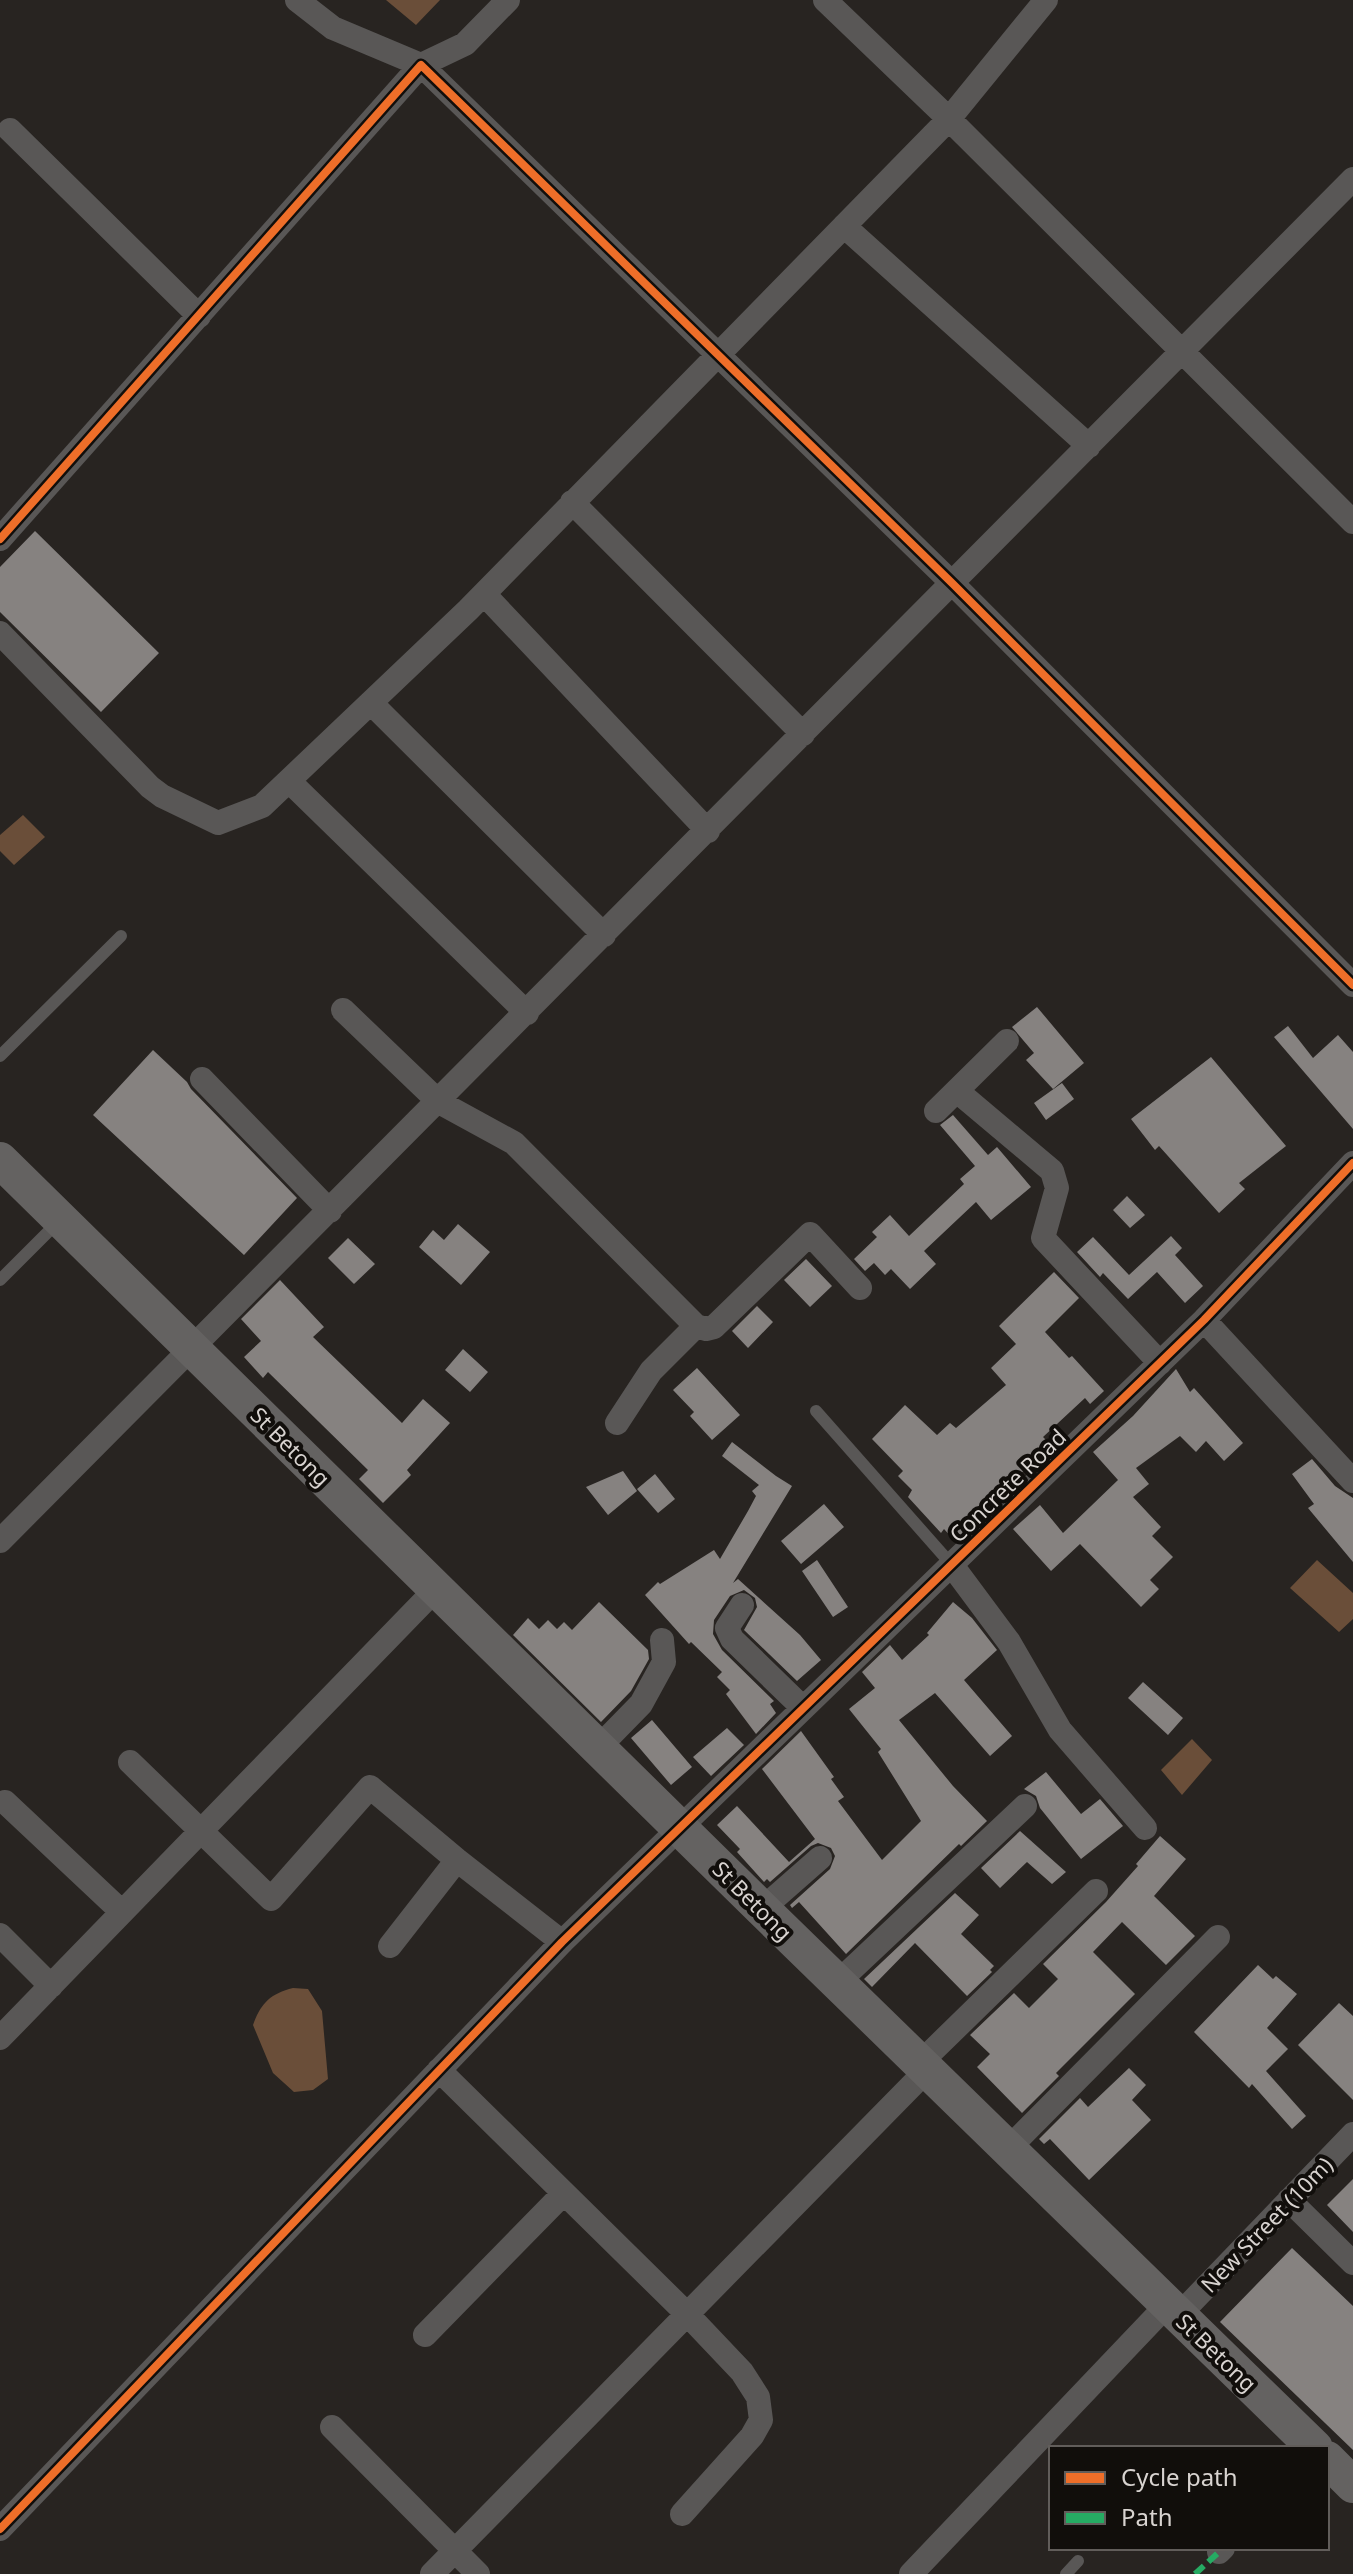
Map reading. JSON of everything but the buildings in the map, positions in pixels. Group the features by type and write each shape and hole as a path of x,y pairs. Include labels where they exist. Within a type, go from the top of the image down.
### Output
{"street":[{"path":"297,0 333,28 421,65 719,353 1353,985"},
{"path":"0,539 421,65 465,44 508,0"},
{"path":"825,0 949,119 1353,522"},
{"path":"0,633 162,796 218,823 262,806 484,594 949,119 1046,0"},
{"path":"10,130 199,316"},
{"path":"0,1541 1353,179"},
{"path":"844,226 1089,446"},
{"path":"572,502 803,734"},
{"path":"484,594 708,831"},
{"path":"371,703 604,935"},
{"path":"289,781 527,1013"},
{"path":"343,1010 439,1102 514,1143 696,1326 706,1329 714,1327 810,1234 860,1288"},
{"path":"936,1111 1007,1041"},
{"path":"202,1079 330,1211"},
{"path":"957,1091 1052,1171 1057,1188 1043,1238 1160,1363"},
{"name":"St Betong","path":"0,1160 1313,2446"},
{"name":"Concrete Road","path":"0,2529 562,1942 1204,1320 1353,1163"},
{"path":"1204,1320 1353,1481"},
{"path":"617,1423 651,1371 696,1326"},
{"path":"951,1564 1009,1642 1060,1730 1145,1828"},
{"path":"0,2038 436,1589"},
{"path":"742,1605 727,1628 732,1639 803,1708"},
{"path":"598,1748 641,1704 664,1662 662,1640"},
{"path":"130,1762 271,1899 370,1787 562,1942"},
{"path":"5,1802 122,1912"},
{"path":"837,1983 1025,1806"},
{"path":"762,1909 820,1858"},
{"path":"390,1946 457,1860"},
{"path":"432,2574 1096,1891"},
{"path":"0,1935 51,1986"},
{"path":"1008,2149 1218,1937"},
{"path":"439,2070 687,2314 742,2372 758,2397 761,2420 752,2436 682,2514"},
{"name":"New Street (10m)","path":"925,2570 1174,2309 1289,2200 1353,2134"},
{"path":"425,2335 564,2193"},
{"path":"1289,2200 1353,2263"},
{"path":"332,2427 478,2574"},
{"path":"1329,2461 1353,2485"}],"lane":[{"path":"0,1056 121,936"},
{"path":"0,1280 60,1219"},
{"path":"816,1411 951,1564"},
{"path":"1066,2574 1078,2561"}],"shaded area":[{"path":"386,0 440,0 416,25"},
{"path":"23,815 45,837 14,865 0,851 0,835"},
{"path":"1317,1560 1353,1593 1353,1619 1339,1632 1290,1588"},
{"path":"1192,1739 1212,1760 1182,1795 1161,1770"},
{"path":"293,1988 308,1989 322,2011 328,2079 313,2090 294,2092 273,2073 253,2025 267,2000"}],"marked path":[{"path":"1195,2574 1219,2552"}],"cycle path":[{"path":"0,539 421,65 953,584 1353,985"},
{"path":"0,2529 562,1942 1204,1320 1353,1163"}]}
